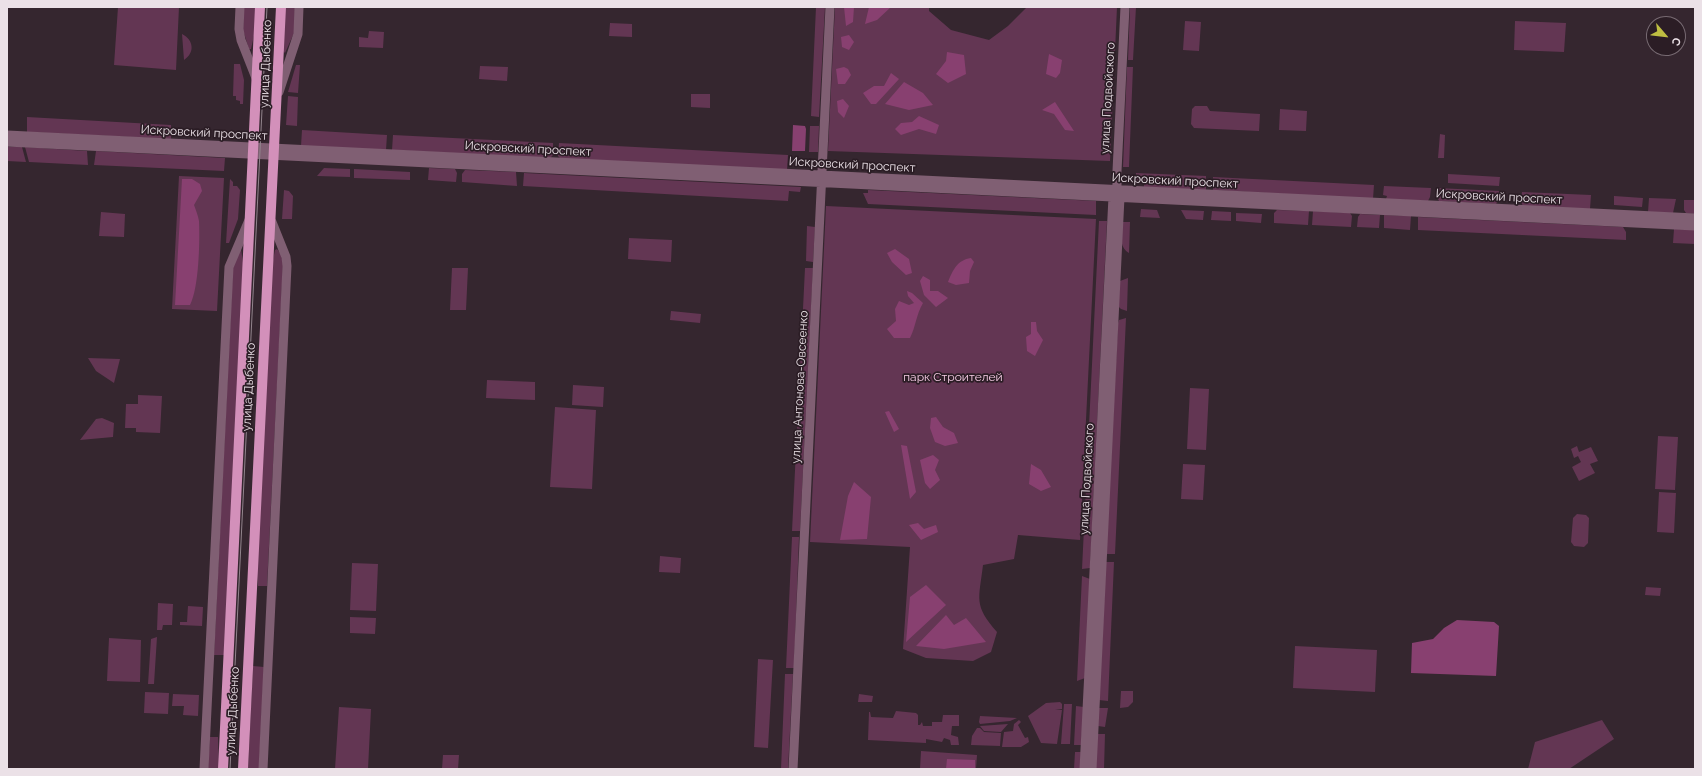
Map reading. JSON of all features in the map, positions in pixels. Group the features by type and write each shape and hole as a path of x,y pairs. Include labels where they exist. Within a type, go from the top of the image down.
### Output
{"main road":[{"name":"улица Дыбенко","path":"223,769 260,7"},
{"name":"улица Дыбенко","path":"243,769 268,269 272,222 281,7"}],"street":[{"path":"240,7 239,29 241,40 256,79"},
{"path":"277,97 298,34 299,7"},
{"name":"улица Антонова-Овсеенко","path":"793,769 830,7"},
{"name":"улица Подвойского","path":"1092,769 1125,7"},
{"name":"Искровский проспект","path":"7,135 253,151"},
{"name":"Искровский проспект","path":"7,142 253,151 822,179 1695,226"},
{"name":"Искровский проспект","path":"1117,195 1695,218"},
{"name":"улица Подвойского","path":"1084,769 1117,195"},
{"path":"204,769 229,267 250,218"},
{"path":"263,769 287,266 286,257 272,222"}],"green space":[{"path":"118,7 179,7 176,70 114,65"},
{"path":"244,7 256,7 255,31 251,49 249,49 243,30"},
{"path":"284,7 295,7 294,33 285,53 283,51"},
{"path":"816,7 825,7 819,117 811,116"},
{"path":"835,7 929,7 929,11 951,30 989,40 1008,26 1027,7 1117,7 1110,161 828,151"},
{"path":"1130,7 1136,7 1133,60 1128,60"},
{"path":"1185,21 1201,22 1199,51 1183,50"},
{"path":"1515,21 1566,23 1564,52 1514,50"},
{"path":"610,23 632,24 632,37 609,36"},
{"path":"369,31 384,32 383,48 359,47 359,37 368,38"},
{"path":"182,34 189,40 192,47 190,54 184,60"},
{"path":"234,64 240,64 244,80 243,104 240,104 240,101 236,100 236,96 233,96"},
{"path":"296,65 300,65 298,93 288,92"},
{"path":"480,66 508,67 507,81 479,79"},
{"path":"1127,67 1133,67 1129,167 1123,167"},
{"path":"691,94 710,94 710,108 691,107"},
{"path":"288,96 298,97 297,126 286,125"},
{"path":"1195,106 1207,106 1210,111 1260,114 1259,131 1194,128 1191,124 1192,109"},
{"path":"1280,109 1307,111 1306,131 1279,130"},
{"path":"27,117 171,125 171,139 27,132"},
{"path":"810,126 819,126 818,152 809,152"},
{"path":"302,130 387,135 386,150 301,146"},
{"path":"1440,134 1445,135 1444,158 1438,158"},
{"path":"393,135 553,143 553,155 550,158 392,150"},
{"path":"559,143 788,155 787,170 561,159 558,156"},
{"path":"7,147 22,147 26,162 7,161"},
{"path":"25,147 87,151 88,165 29,162"},
{"path":"96,151 225,158 224,171 94,165"},
{"path":"324,168 350,169 350,177 317,176"},
{"path":"429,168 455,169 457,173 456,182 428,180"},
{"path":"354,169 410,172 410,180 354,178"},
{"path":"465,170 516,172 517,186 462,182 462,174"},
{"path":"524,173 801,187 800,192 789,191 788,201 523,186"},
{"path":"1136,173 1206,176 1206,190 1144,187 1144,183 1136,182"},
{"path":"1448,174 1500,177 1499,186 1448,183"},
{"path":"179,176 224,178 217,311 172,309"},
{"path":"1213,177 1374,185 1373,199 1213,190"},
{"path":"230,179 233,182 233,186 237,186 240,190 238,219 229,243 226,243"},
{"path":"1384,186 1431,188 1430,197 1428,201 1386,199 1387,196 1383,195"},
{"path":"1437,188 1500,191 1499,200 1496,204 1439,201 1437,197"},
{"path":"284,190 289,191 293,196 292,219 282,219"},
{"path":"868,190 1096,201 1096,215 868,204 863,193 868,193"},
{"path":"1522,192 1591,195 1590,209 1523,206 1521,202"},
{"path":"1614,196 1643,198 1642,207 1614,205"},
{"path":"1649,198 1676,199 1673,213 1648,212"},
{"path":"1684,200 1695,200 1695,214 1686,213 1684,210"},
{"name":"парк Строителей","path":"826,206 1096,219 1080,540 1018,535 1014,559 983,565 979,594 981,608 989,623 997,632 991,652 973,661 926,658 903,649 910,547 810,542"},
{"path":"1141,209 1157,210 1160,218 1140,217"},
{"path":"1181,210 1204,211 1203,220 1186,219"},
{"path":"1277,210 1309,211 1308,225 1274,223 1274,213"},
{"path":"1212,211 1231,212 1231,221 1211,220"},
{"path":"1313,211 1350,213 1352,216 1351,227 1312,225"},
{"path":"101,212 125,214 124,237 99,236"},
{"path":"1236,213 1262,214 1261,223 1236,221"},
{"path":"1360,214 1380,215 1379,228 1357,227 1358,217"},
{"path":"1384,215 1411,216 1410,230 1384,228"},
{"path":"1418,217 1623,227 1626,232 1626,240 1418,230"},
{"path":"1099,221 1107,221 1090,568 1082,569"},
{"path":"1122,222 1130,222 1129,253 1123,247 1122,243"},
{"path":"807,226 815,227 813,262 806,261"},
{"path":"1674,229 1695,230 1695,244 1673,243"},
{"path":"629,238 672,240 671,262 628,259"},
{"path":"241,249 244,269 225,655 214,655 233,265"},
{"path":"277,249 281,254 283,264 267,586 258,586 257,568 271,270 275,250"},
{"path":"452,268 468,268 466,310 450,310"},
{"path":"805,268 813,268 800,531 792,531"},
{"path":"1128,278 1127,311 1118,306 1120,281"},
{"path":"671,311 701,314 700,323 670,320"},
{"path":"1126,318 1115,554 1106,554 1118,323 1119,320"},
{"path":"88,358 120,359 114,383 96,371"},
{"path":"487,380 535,382 535,400 486,398"},
{"path":"573,385 604,387 603,407 572,405"},
{"path":"1190,388 1209,389 1206,450 1187,449"},
{"path":"138,395 162,396 160,433 136,432 136,428 125,428 126,404 138,404"},
{"path":"555,407 596,410 592,489 550,487"},
{"path":"102,418 114,423 113,437 80,440 96,419"},
{"path":"1658,436 1678,437 1675,490 1655,489"},
{"path":"1577,446 1579,452 1591,447 1598,461 1590,464 1595,473 1579,481 1572,467 1581,462 1578,456 1574,458 1571,449"},
{"path":"1183,464 1205,465 1203,500 1181,499"},
{"path":"1659,492 1676,493 1674,533 1657,532"},
{"path":"1577,514 1586,515 1589,518 1588,543 1584,547 1574,546 1571,542 1573,518"},
{"path":"792,537 799,537 794,668 786,668"},
{"path":"660,556 681,558 680,573 659,572"},
{"path":"1106,562 1114,562 1108,701 1099,700"},
{"path":"352,563 378,564 376,611 350,610"},
{"path":"1082,576 1090,579 1085,678 1077,681"},
{"path":"1646,587 1661,588 1660,596 1645,595"},
{"path":"158,603 173,604 172,625 163,625 162,630 157,630"},
{"path":"188,606 203,607 202,626 180,625 180,622 187,622"},
{"path":"350,617 376,618 375,634 350,633"},
{"path":"157,637 154,684 148,684 151,639"},
{"path":"109,638 141,640 140,682 107,681"},
{"path":"1295,646 1377,650 1375,692 1293,688"},
{"path":"758,659 773,660 768,748 754,747"},
{"path":"253,666 264,667 259,769 248,769"},
{"path":"785,674 793,674 788,769 781,769"},
{"path":"1121,691 1133,691 1133,702 1128,707 1120,708"},
{"path":"145,692 169,693 168,714 144,713"},
{"path":"173,694 199,695 198,716 183,715 184,706 172,706"},
{"path":"859,694 873,696 872,702 858,702"},
{"path":"1060,702 1062,704 1062,709 1055,709 1062,710 1057,744 1041,743 1028,716 1046,703"},
{"path":"1064,704 1072,704 1070,744 1061,744"},
{"path":"1076,706 1084,707 1081,745 1074,745"},
{"path":"339,707 371,709 368,769 335,769"},
{"path":"1099,708 1108,708 1105,727 1098,726"},
{"path":"896,711 916,713 918,715 918,725 922,722 923,726 932,726 932,722 942,722 943,715 959,715 959,726 952,726 951,735 958,737 959,745 951,745 950,740 944,738 942,742 926,739 926,743 868,740 869,712 871,717 893,718"},
{"path":"980,716 1017,718 1010,721 980,724"},
{"path":"1019,720 1021,722 1018,725 1025,738 1028,737 1029,742 1021,747 1002,747 1004,732 1013,731 1014,724"},
{"path":"1602,720 1614,739 1569,769 1528,769 1535,742"},
{"path":"1008,724 1001,732 984,731 980,726"},
{"path":"977,728 980,728 984,732 1001,733 1000,746 971,745 972,736"},
{"path":"1097,734 1105,734 1104,769 1095,769"},
{"path":"210,737 218,737 219,769 208,769"},
{"path":"921,751 977,755 976,769 920,769"},
{"path":"1075,752 1081,752 1080,769 1074,769"},
{"path":"443,755 459,755 458,769 442,769"}],"shaded area":[{"path":"844,7 854,7 853,22 846,26"},
{"path":"869,7 891,7 877,20 865,24"},
{"path":"849,35 854,42 849,50 842,47 841,37"},
{"path":"947,52 964,55 966,74 948,83 936,74 946,61"},
{"path":"1049,54 1062,60 1060,73 1056,78 1046,74"},
{"path":"844,67 848,69 851,75 845,84 838,84 836,69"},
{"path":"891,73 899,79 876,104 871,104 863,93 874,86 884,86"},
{"path":"904,82 923,93 933,105 909,110 885,104"},
{"path":"843,99 849,106 844,118 838,112 837,101"},
{"path":"1055,102 1074,131 1065,130 1054,114 1042,110"},
{"path":"919,116 939,125 936,134 919,129 901,135 895,129 901,123 912,122"},
{"path":"793,125 805,126 805,151 792,151"},
{"path":"182,179 192,179 200,184 202,191 194,205 199,221 199,252 195,288 190,305 175,305"},
{"path":"895,249 909,259 912,273 906,275 892,262 887,253"},
{"path":"971,258 974,262 970,271 969,283 956,285 948,282 956,266 962,261"},
{"path":"923,276 930,280 930,291 938,291 948,298 936,307 924,295 920,281"},
{"path":"907,291 912,293 923,303 910,338 894,338 887,329 896,321 895,309 899,301 909,305 914,303 908,296"},
{"path":"1031,322 1036,322 1037,331 1043,340 1035,356 1027,351 1026,337 1031,334"},
{"path":"889,411 899,429 894,432 885,412"},
{"path":"936,417 943,427 954,433 958,443 945,446 935,442 930,428 931,418"},
{"path":"901,445 907,446 916,492 910,499"},
{"path":"933,455 939,460 935,470 940,480 930,489 925,483 920,460"},
{"path":"1031,464 1041,470 1051,487 1041,491 1029,484"},
{"path":"854,482 871,497 867,539 840,540 848,496"},
{"path":"918,523 924,529 936,525 938,532 921,540 909,525"},
{"path":"926,585 946,605 906,642 910,597"},
{"path":"946,615 954,625 966,618 986,642 944,649 916,646"},
{"path":"1457,620 1494,622 1499,626 1496,676 1411,673 1412,643 1433,639 1444,628"},
{"path":"947,759 975,760 975,769 946,769"}],"tram line":[{"path":"230,769 267,7"}]}
